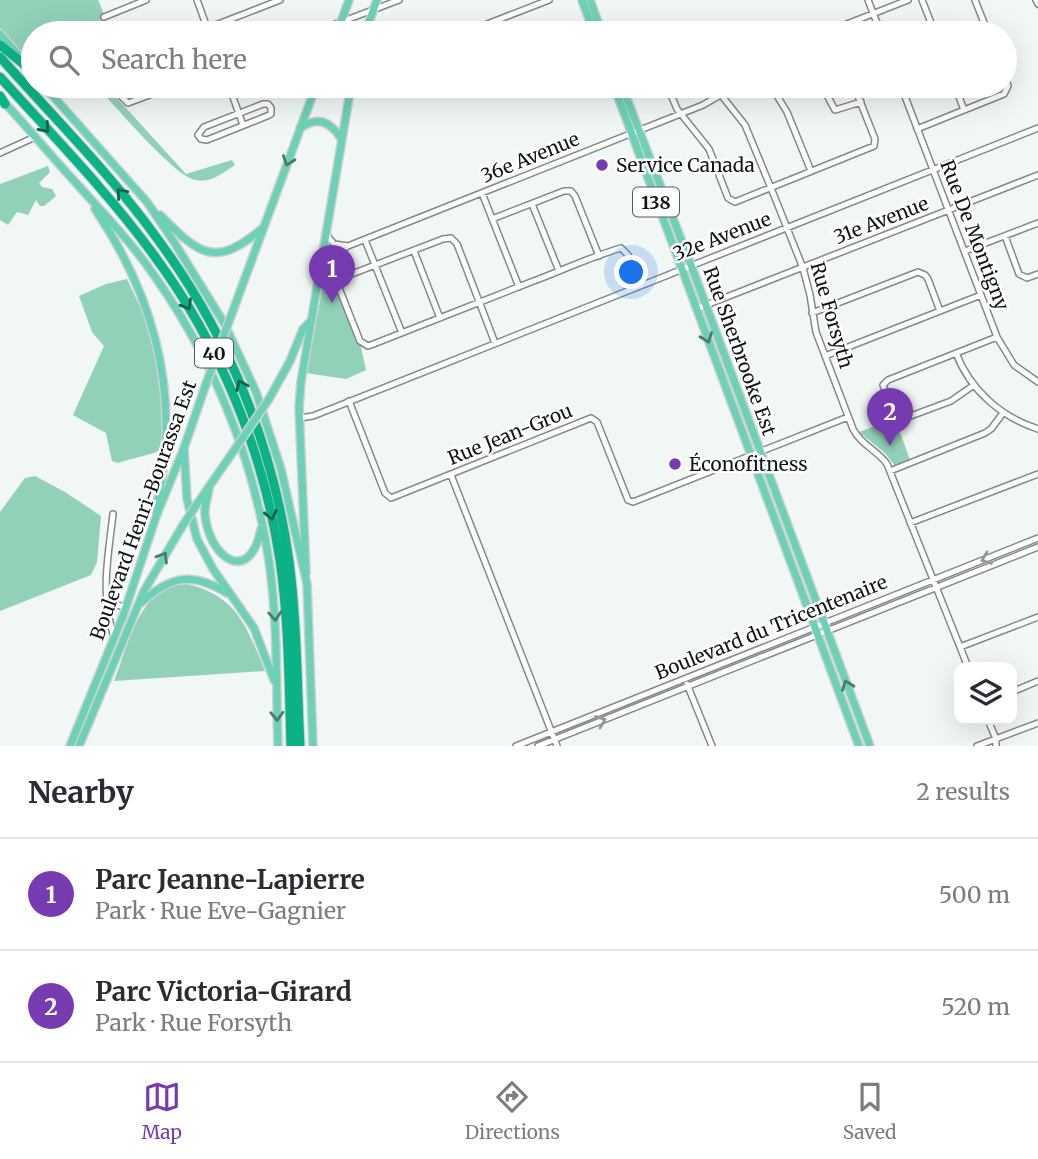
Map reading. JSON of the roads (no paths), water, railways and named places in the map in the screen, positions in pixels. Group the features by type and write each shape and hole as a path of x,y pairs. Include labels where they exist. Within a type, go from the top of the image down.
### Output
{"highway":[{"path":"0,45 21,63"},
{"name":"40","path":"0,57 21,81"},
{"name":"40","path":"0,77 155,255 190,309 229,384 259,466 276,537 285,606 291,746"},
{"name":"40","path":"36,98 161,242 202,305 237,376 267,458 288,550 294,610 300,746"}],"main road":[{"path":"341,21 349,0"},
{"path":"370,21 377,0"},
{"path":"582,0 590,21"},
{"path":"590,0 598,21"},
{"path":"0,34 21,59"},
{"path":"55,98 147,202 186,241 205,250 221,251 236,248 264,226"},
{"name":"Boulevard Henri-Bourassa Est","path":"69,746 126,607 157,514 184,448 311,98"},
{"name":"Boulevard Henri-Bourassa Est","path":"79,746 153,574 269,399 290,361 303,329 310,321 349,98"},
{"name":"Rue Sherbrooke Est","path":"619,98 691,265 868,742"},
{"name":"Rue Sherbrooke Est","path":"625,98 696,309 858,743"},
{"path":"1,102 115,225 144,261 190,331 219,390 236,430 262,524 274,603 278,746"},
{"path":"300,128 312,121 322,121 331,125 341,139"},
{"path":"85,194 133,272 157,343 163,374 166,426 157,514"},
{"path":"147,202 204,286 246,369 281,469 307,584"},
{"path":"310,321 301,382 300,418 313,746"},
{"path":"718,368 729,365"},
{"path":"734,409 744,405"},
{"path":"184,448 186,494 193,527 209,564 256,631 276,685"},
{"path":"209,488 205,506 206,520 214,545 222,556 238,560 251,554 257,546 262,524"},
{"path":"769,505 780,506"},
{"path":"788,555 800,560"},
{"path":"138,606 161,586 183,579 205,582 231,596"},
{"path":"126,607 131,620"},
{"path":"858,743 868,742"}],"street":[{"path":"104,16 146,0"},
{"path":"197,0 204,21"},
{"path":"231,21 280,0"},
{"path":"344,21 399,0"},
{"path":"495,21 549,0"},
{"path":"868,0 876,21"},
{"path":"856,21 908,0"},
{"path":"922,0 930,21"},
{"path":"975,0 983,21"},
{"path":"123,98 128,103 142,98"},
{"path":"234,98 243,125"},
{"path":"673,98 681,114 705,142 729,200 738,201 871,148 875,144 859,98"},
{"name":"36e Avenue","path":"320,261 348,246 703,106 716,98"},
{"name":"Rue Forsyth","path":"725,98 745,125 803,268 812,313 825,356 856,436 880,455 890,471 966,662"},
{"path":"779,98 788,112 811,172"},
{"path":"828,98 835,110 861,102"},
{"name":"Rue De Montigny","path":"905,98 996,337 1014,365 1038,382"},
{"path":"960,98 964,110"},
{"path":"917,129 994,98"},
{"path":"263,104 268,104 271,108 271,114 207,140 198,135 204,127 240,113 263,104"},
{"name":"32e Avenue","path":"300,418 309,417 1038,128"},
{"path":"0,153 35,137"},
{"name":"31e Avenue","path":"696,309 1038,175"},
{"path":"492,219 564,191 571,191 599,256"},
{"path":"482,193 519,287"},
{"path":"532,204 559,271"},
{"path":"965,251 1038,223"},
{"path":"326,233 334,244 348,246"},
{"path":"1005,236 1019,274 1027,278 1038,274"},
{"path":"495,343 479,303 457,244 451,238 339,282 360,341 365,346 372,345 401,333 479,303 559,271 599,256 624,249 641,285"},
{"path":"365,240 401,333"},
{"path":"414,251 440,318"},
{"path":"812,313 918,272 925,275 940,311"},
{"path":"825,356 981,295"},
{"path":"974,385 956,399 903,420 897,420 894,416 884,388 885,382 996,337"},
{"path":"956,353 974,385 1003,413 1038,429"},
{"name":"Rue Jean-Grou","path":"349,401 384,493 389,498 591,418 597,422 628,500 633,502 751,456"},
{"path":"890,471 985,433 1003,413"},
{"path":"751,456 848,417"},
{"path":"910,523 1038,474"},
{"path":"451,475 557,746"},
{"path":"113,514 105,584 106,603 114,637"},
{"name":"Boulevard du Tricentenaire","path":"826,628 933,580 1038,538"},
{"name":"Boulevard du Tricentenaire","path":"516,746 685,678 936,588 1038,547"},
{"path":"106,603 126,607"},
{"path":"960,647 1038,617"},
{"name":"Boulevard du Tricentenaire","path":"538,746 688,687 816,631"},
{"path":"685,678 712,746"},
{"path":"1017,689 1038,681"},
{"path":"977,746 996,743 1038,723"},
{"path":"990,725 996,743"}],"place":[{"name":"Service Canada","path":"602,165"},
{"name":"Parc Jeanne-Lapierre","path":"332,303"},
{"name":"Parc Victoria-Girard","path":"890,446"},
{"name":"Éconofitness","path":"675,464"}]}
